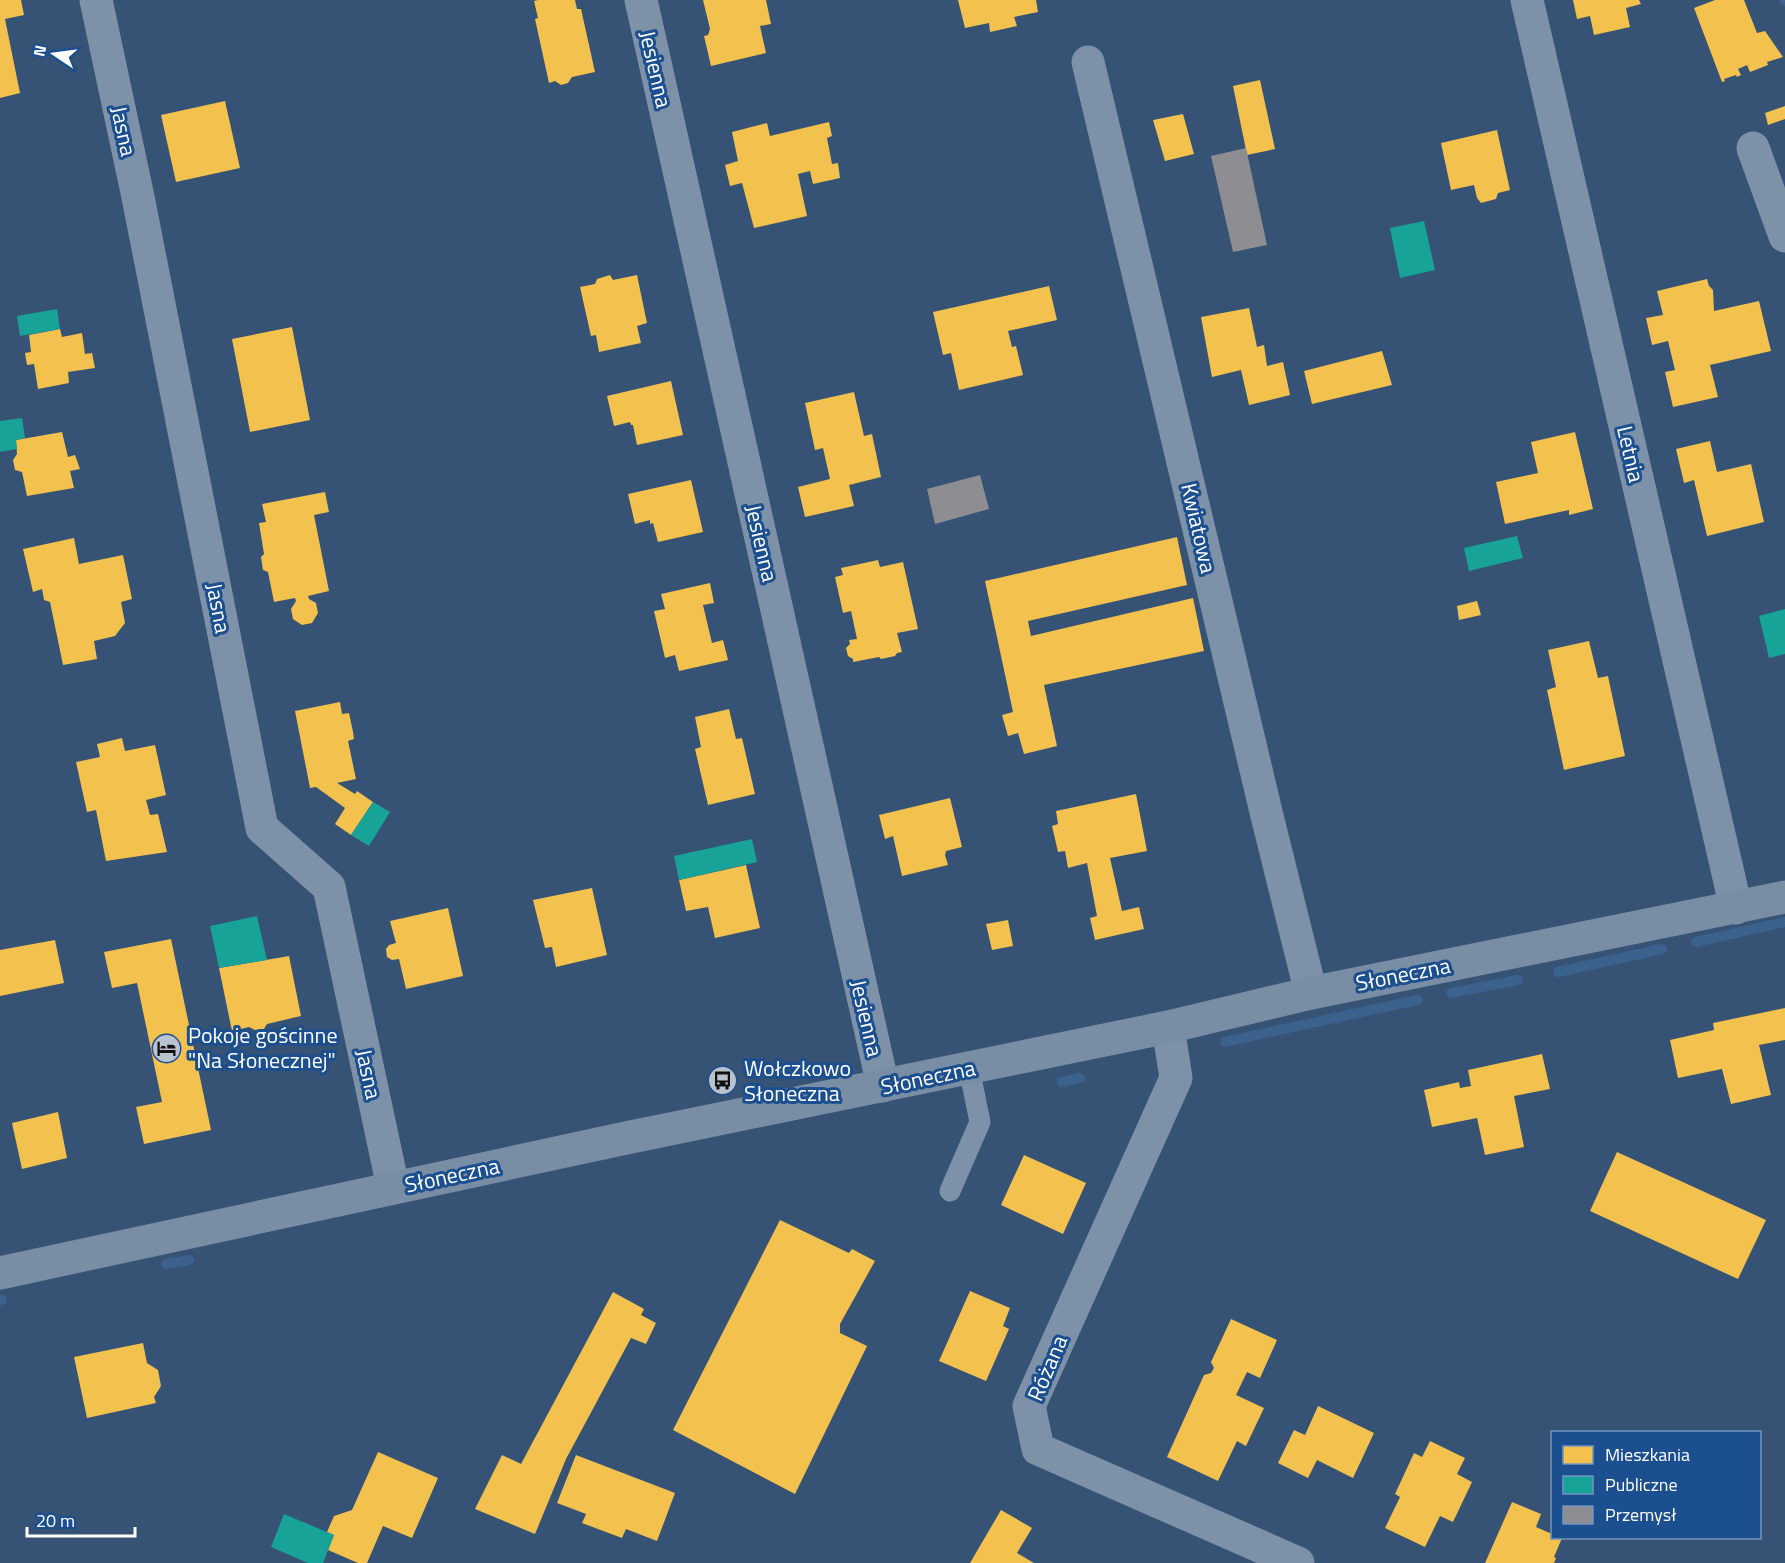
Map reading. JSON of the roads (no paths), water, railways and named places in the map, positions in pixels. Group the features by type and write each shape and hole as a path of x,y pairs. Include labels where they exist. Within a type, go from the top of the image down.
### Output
{"street":[{"name":"Jasna","path":"96,0 138,197 262,828 329,887 393,1187"},
{"name":"Jesienna","path":"641,0 883,1086"},
{"name":"Letnia","path":"1527,0 1736,908"},
{"name":"Kwiatowa","path":"1088,62 1311,993"},
{"path":"1753,148 1785,236"},
{"name":"Słoneczna","path":"0,1273 393,1187 1168,1027 1311,993 1785,897"},
{"name":"Różana","path":"1168,1027 1176,1078 1029,1407 1038,1449 1298,1563"}],"lane":[{"path":"950,1191 980,1122 969,1068"}],"waterway":[{"path":"1696,942 1785,922"},
{"path":"1558,972 1662,949"},
{"path":"1451,993 1518,980"},
{"path":"1225,1042 1417,1000"},
{"path":"1062,1082 1080,1078"},
{"path":"167,1264 189,1260"}],"place":[{"name":"Pokoje gościnne \"Na Słonecznej\"","path":"167,1048"},
{"name":"Wołczkowo Słoneczna","path":"723,1081"}]}
